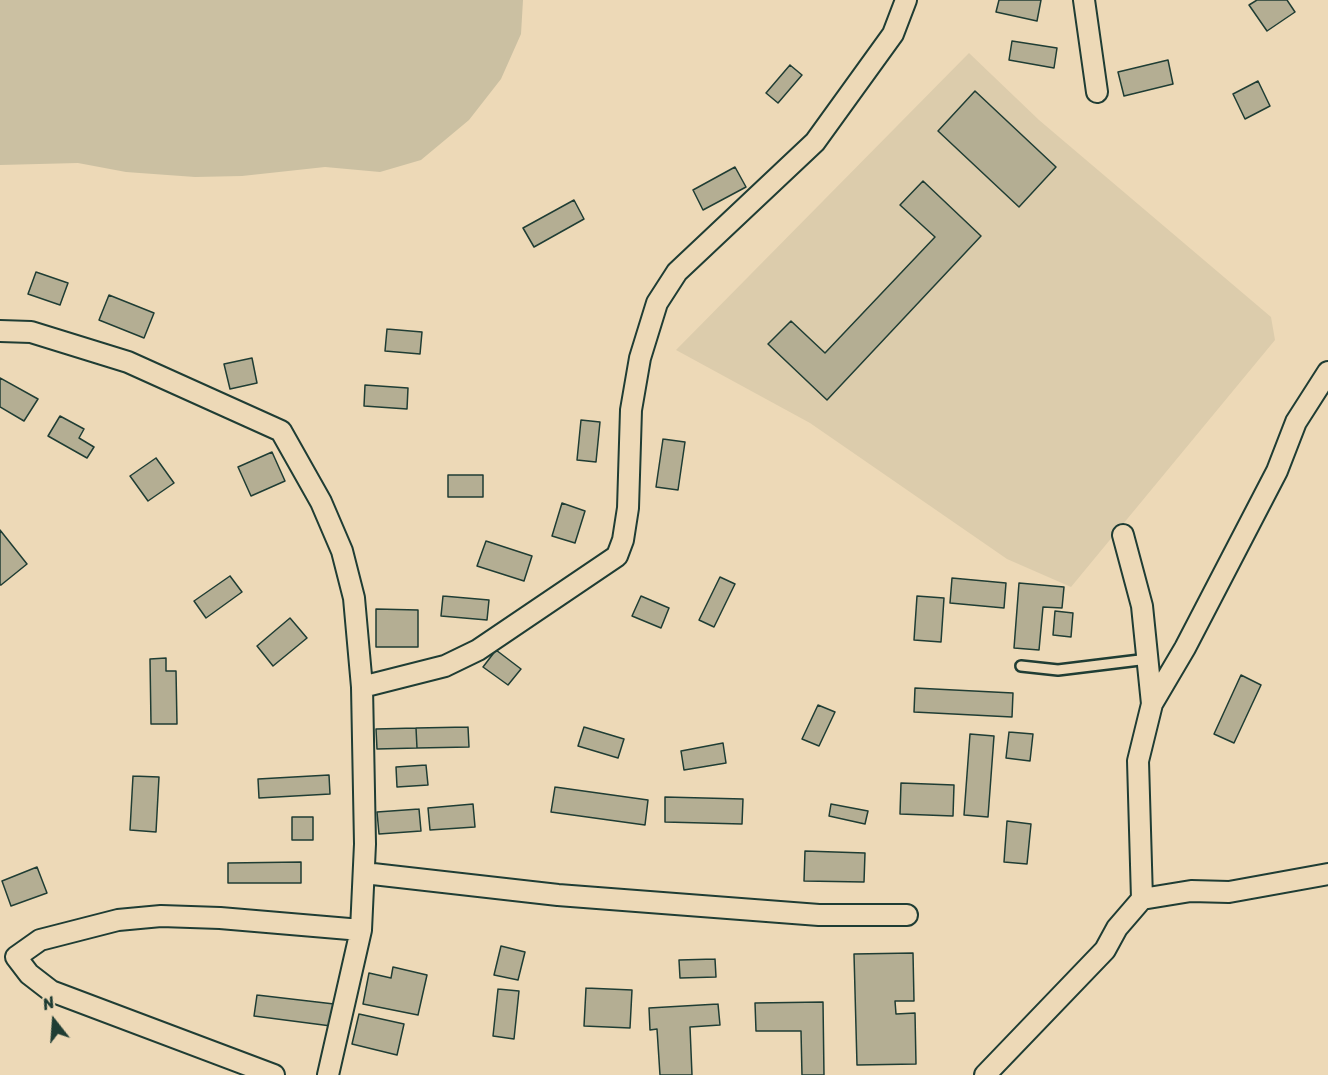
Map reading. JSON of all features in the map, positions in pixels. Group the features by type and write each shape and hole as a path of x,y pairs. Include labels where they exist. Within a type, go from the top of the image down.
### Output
{"street":[{"path":"362,687 445,666 478,650 616,556 623,540 628,508 631,410 640,358 657,303 677,272 815,142 893,34 906,0"},
{"path":"1084,0 1098,92"},
{"path":"0,331 31,332 128,362 281,431 321,502 342,551 354,598 362,687 364,873 361,930 328,1075"},
{"path":"1142,899 1138,762 1152,704 1190,638 1277,471 1296,422 1328,372"},
{"path":"1124,535 1142,606 1152,704"},
{"path":"364,873 558,895 819,915 907,915"},
{"path":"985,1075 1105,950 1117,928 1142,899 1191,891 1229,892 1328,874"},
{"path":"274,1075 51,991 8,956 40,940 118,920 162,916 220,918 361,930"}],"lane":[{"path":"1021,666 1058,670 1148,659"}],"shaded area":[{"path":"0,0 523,0 521,34 501,79 469,120 421,160 380,172 325,167 242,176 195,177 126,172 78,163 0,165"},
{"path":"969,53 1039,120 1271,317 1275,340 1071,587 1007,559 810,423 676,350"}],"building":[{"path":"999,0 1041,0 1037,21 996,12"},
{"path":"1257,0 1287,0 1295,12 1267,31 1249,5"},
{"path":"1012,41 1057,48 1054,68 1009,60"},
{"path":"1168,60 1173,84 1124,96 1118,72"},
{"path":"790,65 802,75 778,103 766,93"},
{"path":"1258,81 1270,106 1245,119 1233,94"},
{"path":"975,91 1056,167 1019,207 938,131"},
{"path":"735,167 746,187 703,210 693,190"},
{"path":"923,181 981,236 827,400 768,344 791,321 825,353 935,237 900,205"},
{"path":"574,200 584,219 534,247 523,228"},
{"path":"36,272 68,283 60,305 28,294"},
{"path":"109,295 154,313 144,338 99,320"},
{"path":"387,329 422,332 420,354 385,351"},
{"path":"252,358 257,383 230,389 224,364"},
{"path":"0,378 38,399 24,421 0,407"},
{"path":"365,385 408,388 407,409 364,406"},
{"path":"60,416 84,429 79,438 94,447 87,458 48,436"},
{"path":"581,420 600,422 596,462 577,460"},
{"path":"663,439 685,442 678,490 656,487"},
{"path":"272,452 285,481 251,496 238,467"},
{"path":"156,458 174,483 148,501 130,476"},
{"path":"448,475 483,475 483,497 448,497"},
{"path":"562,503 585,511 575,543 552,536"},
{"path":"0,530 27,564 1,585 0,585"},
{"path":"486,541 532,556 524,581 477,566"},
{"path":"230,576 242,592 206,618 194,601"},
{"path":"720,577 735,584 714,627 699,620"},
{"path":"952,578 1006,583 1004,608 950,603"},
{"path":"1019,583 1064,587 1062,608 1043,607 1039,650 1014,648"},
{"path":"443,596 489,600 487,620 441,616"},
{"path":"641,596 669,608 661,628 632,616"},
{"path":"917,596 944,598 941,642 914,640"},
{"path":"376,609 418,610 418,647 376,647"},
{"path":"1055,611 1073,613 1071,637 1053,635"},
{"path":"290,618 307,638 273,666 257,646"},
{"path":"496,650 521,669 508,685 483,667"},
{"path":"166,658 166,671 176,671 177,724 151,724 150,659"},
{"path":"1241,675 1261,685 1234,743 1214,734"},
{"path":"915,688 1013,693 1012,717 914,712"},
{"path":"818,705 835,712 819,746 802,739"},
{"path":"468,727 469,747 417,748 416,728"},
{"path":"584,727 624,739 618,758 578,746"},
{"path":"416,728 417,748 377,749 376,729"},
{"path":"1009,732 1033,734 1030,761 1006,758"},
{"path":"970,734 994,736 988,817 964,815"},
{"path":"723,743 726,763 684,770 681,751"},
{"path":"426,765 428,785 397,787 396,767"},
{"path":"329,775 330,794 259,798 258,779"},
{"path":"133,776 159,777 156,832 130,830"},
{"path":"901,783 954,785 953,816 900,814"},
{"path":"555,787 648,800 645,825 551,812"},
{"path":"665,797 743,799 742,824 665,822"},
{"path":"473,804 475,827 430,830 428,808"},
{"path":"831,804 868,811 865,824 829,816"},
{"path":"419,809 421,831 379,834 377,812"},
{"path":"292,817 313,817 313,840 292,840"},
{"path":"1007,821 1031,824 1027,864 1004,862"},
{"path":"805,851 865,853 864,882 804,881"},
{"path":"301,862 301,883 228,883 228,863"},
{"path":"37,867 47,893 11,906 2,881"},
{"path":"501,946 525,952 518,980 494,975"},
{"path":"913,953 914,1001 895,1001 896,1014 915,1013 916,1064 857,1065 854,954"},
{"path":"715,959 716,977 680,978 679,960"},
{"path":"393,967 427,975 418,1015 363,1004 369,973 391,978"},
{"path":"586,988 632,990 630,1028 584,1026"},
{"path":"498,989 519,991 514,1039 493,1036"},
{"path":"257,995 334,1004 331,1026 254,1016"},
{"path":"823,1002 824,1075 802,1075 801,1031 756,1031 755,1003"},
{"path":"718,1004 720,1025 690,1027 692,1075 660,1075 657,1029 650,1030 649,1008"},
{"path":"359,1014 404,1024 397,1055 352,1044"}]}
